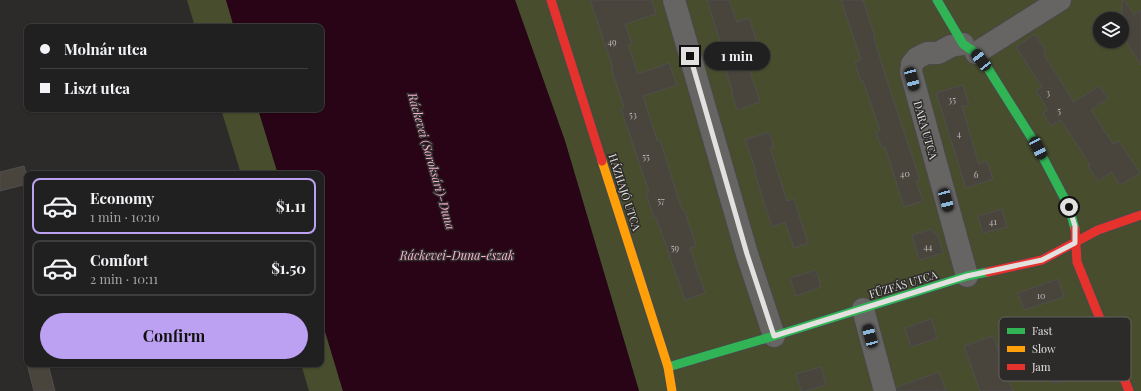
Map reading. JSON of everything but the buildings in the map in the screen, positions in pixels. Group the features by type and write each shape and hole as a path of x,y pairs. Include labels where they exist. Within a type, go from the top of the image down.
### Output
{"street":[{"name":"HÁZHAJÓ UTCA","path":"552,0 668,368 672,391"},
{"path":"674,0 747,254 774,336"},
{"path":"937,0 969,48 987,67 1038,148 1069,207 1075,226 1077,262 1099,317"},
{"name":"DARA UTCA","path":"967,276 911,72 912,64 917,58 927,53 938,53 951,46 969,48 1060,0"},
{"name":"FŰZFÁS UTCA","path":"668,368 967,276 1042,260 1098,230 1141,215"},
{"path":"863,309 885,391"},
{"path":"1125,381 1129,391"}],"green space":[{"path":"187,0 226,0 233,24 194,24"},
{"path":"515,0 1141,0 1141,391 639,391 565,141"},
{"path":"222,112 259,112 277,171 240,171"},
{"path":"324,328 343,391 309,391 302,367 324,367"}],"water":[{"name":"Ráckevei-Duna-észak","path":"226,0 515,0 565,141 639,391 343,391 324,328 324,171 277,171 259,112 324,112 324,24 233,24"}],"traffic: fast":[{"path":"937,0 963,44 976,53 987,67 1038,148 1069,207 1075,229"},
{"path":"668,367 774,336 967,276 988,272"}],"traffic: slow":[{"path":"602,161 668,367 672,391"}],"traffic: jam":[{"path":"551,0 602,161"},
{"path":"988,272 1042,260 1098,230 1141,215"},
{"path":"1075,229 1077,262 1099,317"},
{"path":"1125,381 1129,391"}],"route":[{"path":"690,56 747,254 774,336 967,276 1042,260 1075,243 1075,226 1069,207"}],"water label":[{"name":"Ráckevei (Soroksári)-Duna","path":"432,161"}]}
